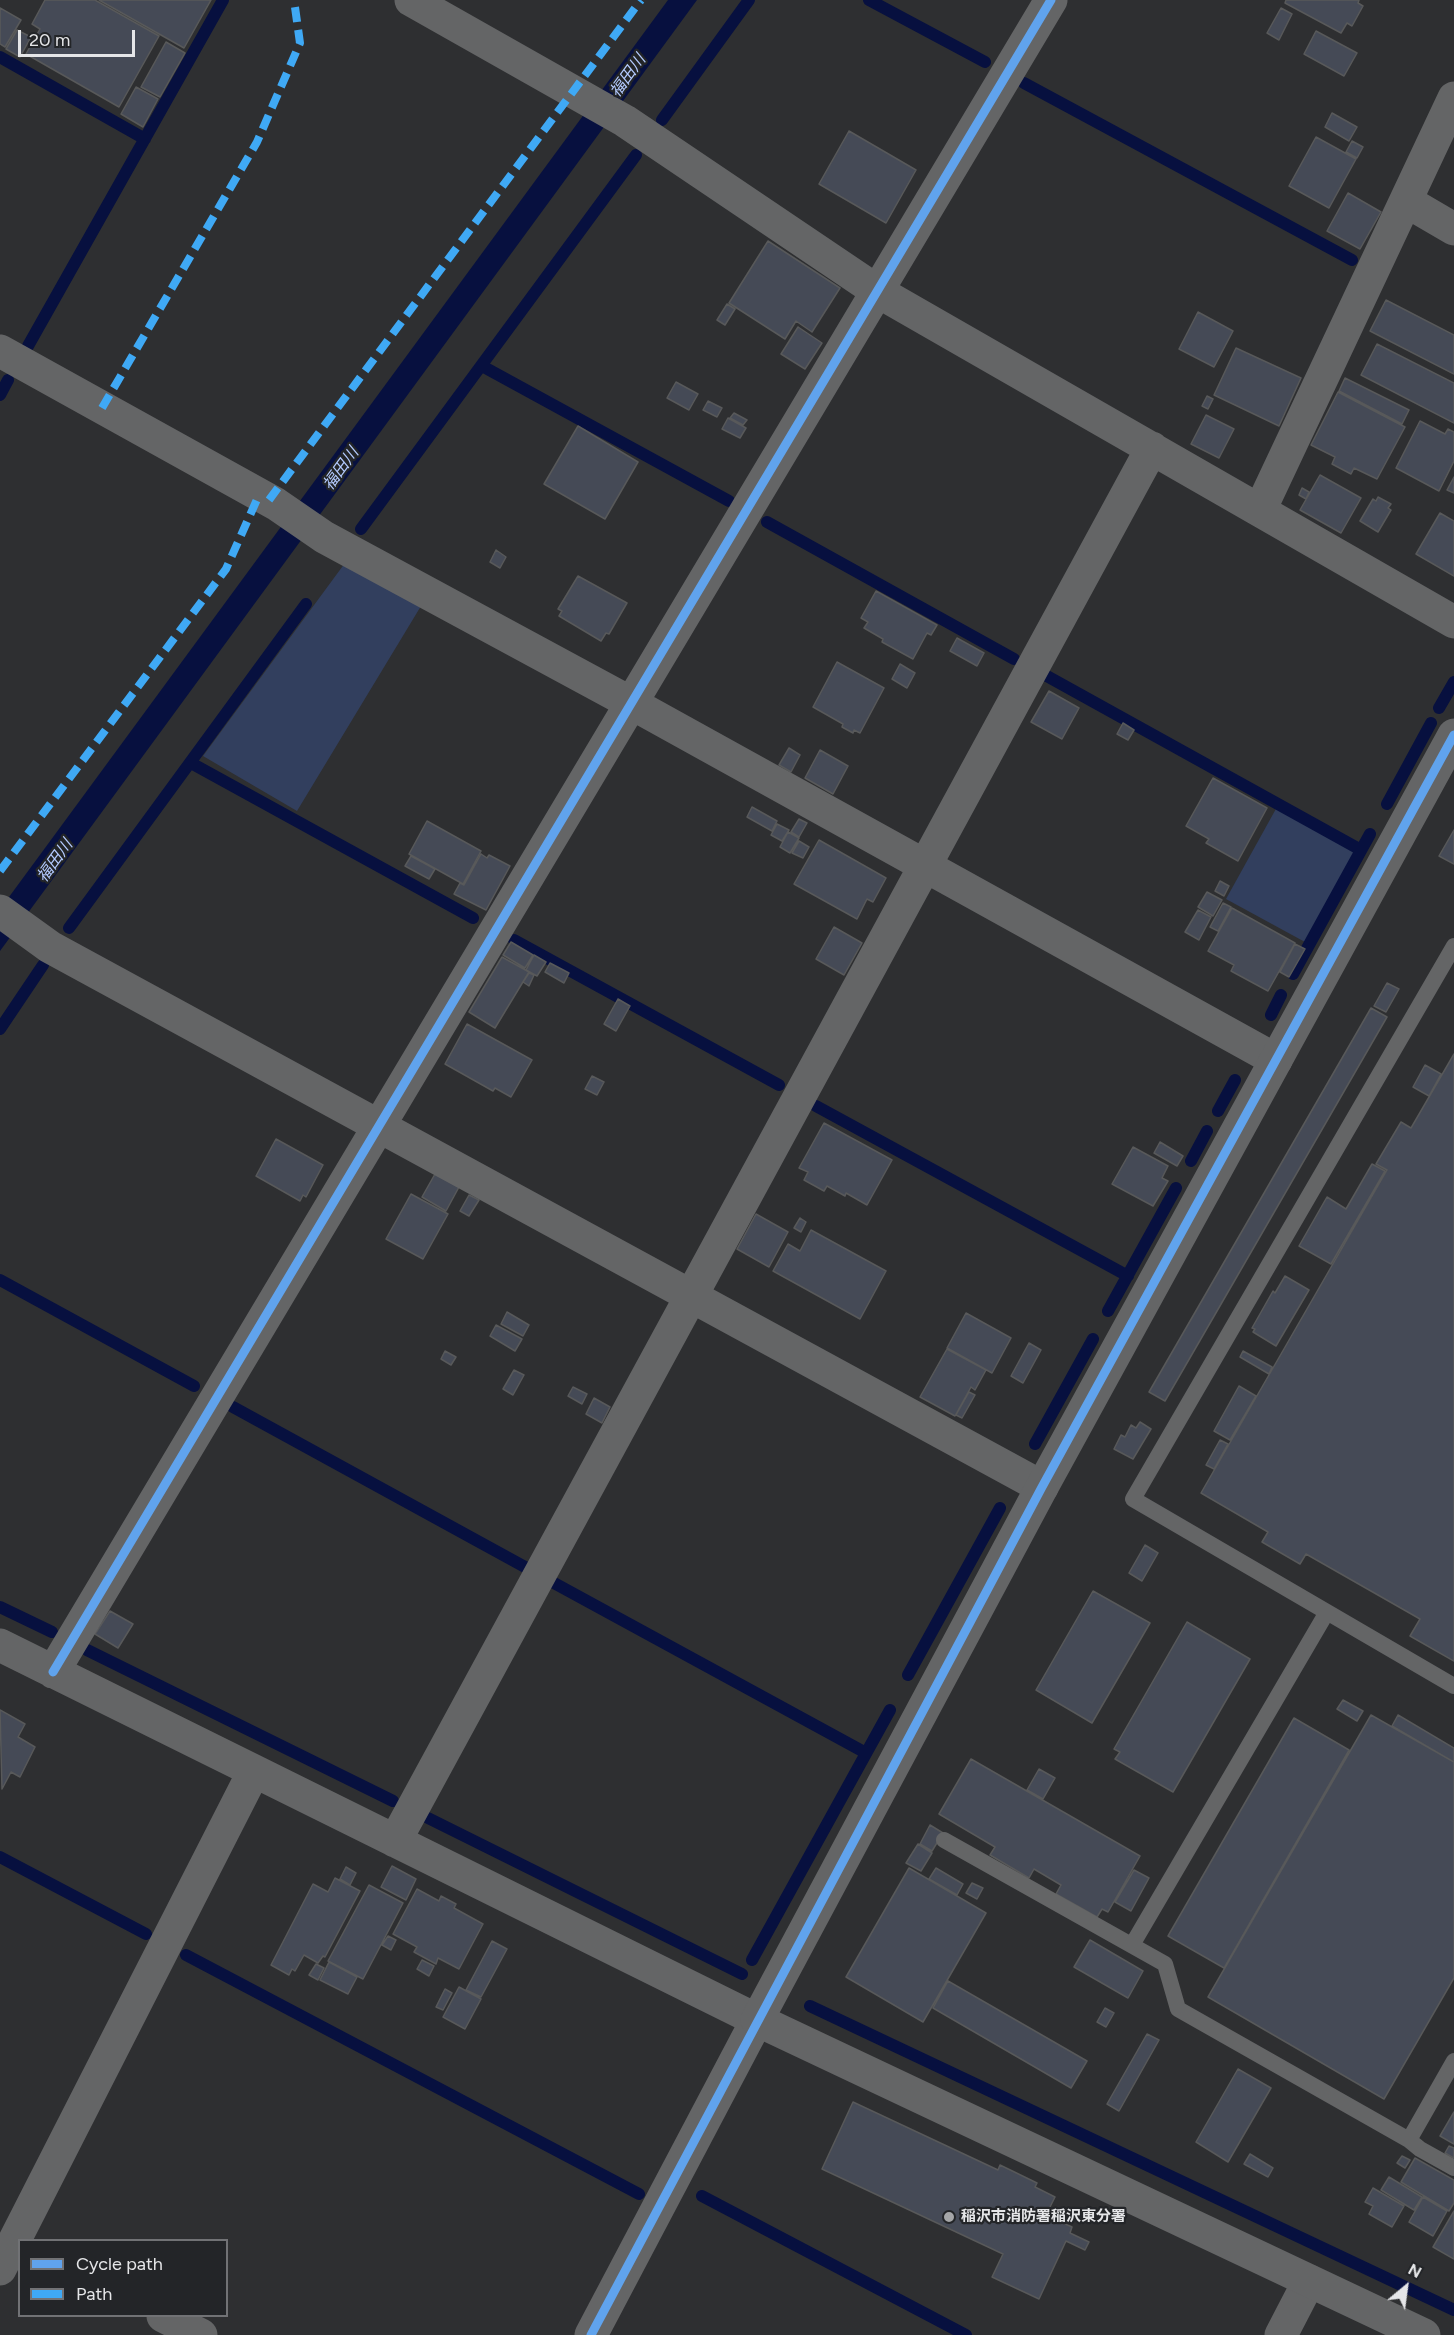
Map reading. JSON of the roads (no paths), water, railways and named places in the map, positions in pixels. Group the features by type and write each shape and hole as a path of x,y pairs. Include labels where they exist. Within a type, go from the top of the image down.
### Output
{"street":[{"path":"411,0 625,121 877,291 1454,622"},
{"path":"53,1672 1051,0"},
{"path":"1260,510 1454,98"},
{"path":"1406,201 1454,229"},
{"path":"0,351 276,504 324,537 631,703 1276,1060"},
{"path":"395,1841 1152,448"},
{"path":"591,2335 1042,1487 1454,735"},
{"path":"0,911 50,946 1042,1487"},
{"path":"0,1645 757,2020 1424,2335"},
{"path":"0,2269 12,2236 254,1771"},
{"path":"1281,2335 1309,2281"},
{"path":"166,2317 201,2335"}],"lane":[{"path":"1454,946 1133,1499 1454,1686"},
{"path":"1132,1945 1327,1612"},
{"path":"944,1840 1166,1964 1178,2009 1410,2140 1420,2149 1454,2169"},
{"path":"1410,2140 1454,2061"}],"water":[{"name":"福田川","path":"668,0 697,0 0,951 0,910 9,897"}],"waterway":[{"path":"28,346 223,0"},
{"path":"662,120 749,0"},
{"path":"869,0 985,62"},
{"path":"0,57 145,139"},
{"path":"1024,83 1352,260"},
{"path":"361,529 636,155"},
{"path":"482,366 729,501"},
{"path":"0,395 8,380"},
{"path":"767,522 1014,659"},
{"path":"69,928 306,604"},
{"path":"1045,675 1361,850"},
{"path":"1439,708 1454,682"},
{"path":"1387,804 1431,723"},
{"path":"191,763 473,918"},
{"path":"1293,974 1370,834"},
{"path":"514,940 779,1085"},
{"path":"0,1029 43,965"},
{"path":"1271,1015 1281,995"},
{"path":"1218,1111 1235,1080"},
{"path":"816,1106 1128,1276"},
{"path":"1191,1161 1207,1131"},
{"path":"1108,1311 1176,1188"},
{"path":"0,1280 194,1386"},
{"path":"1035,1444 1093,1339"},
{"path":"233,1407 525,1567"},
{"path":"908,1675 1000,1508"},
{"path":"554,1583 866,1753"},
{"path":"0,1607 52,1632"},
{"path":"87,1650 393,1801"},
{"path":"752,1960 890,1710"},
{"path":"428,1818 742,1974"},
{"path":"0,1857 146,1934"},
{"path":"186,1955 639,2194"},
{"path":"810,2006 1454,2310"},
{"path":"702,2196 966,2335"}],"place":[{"name":"稲沢市消防署稲沢東分署","path":"949,2217"}]}
